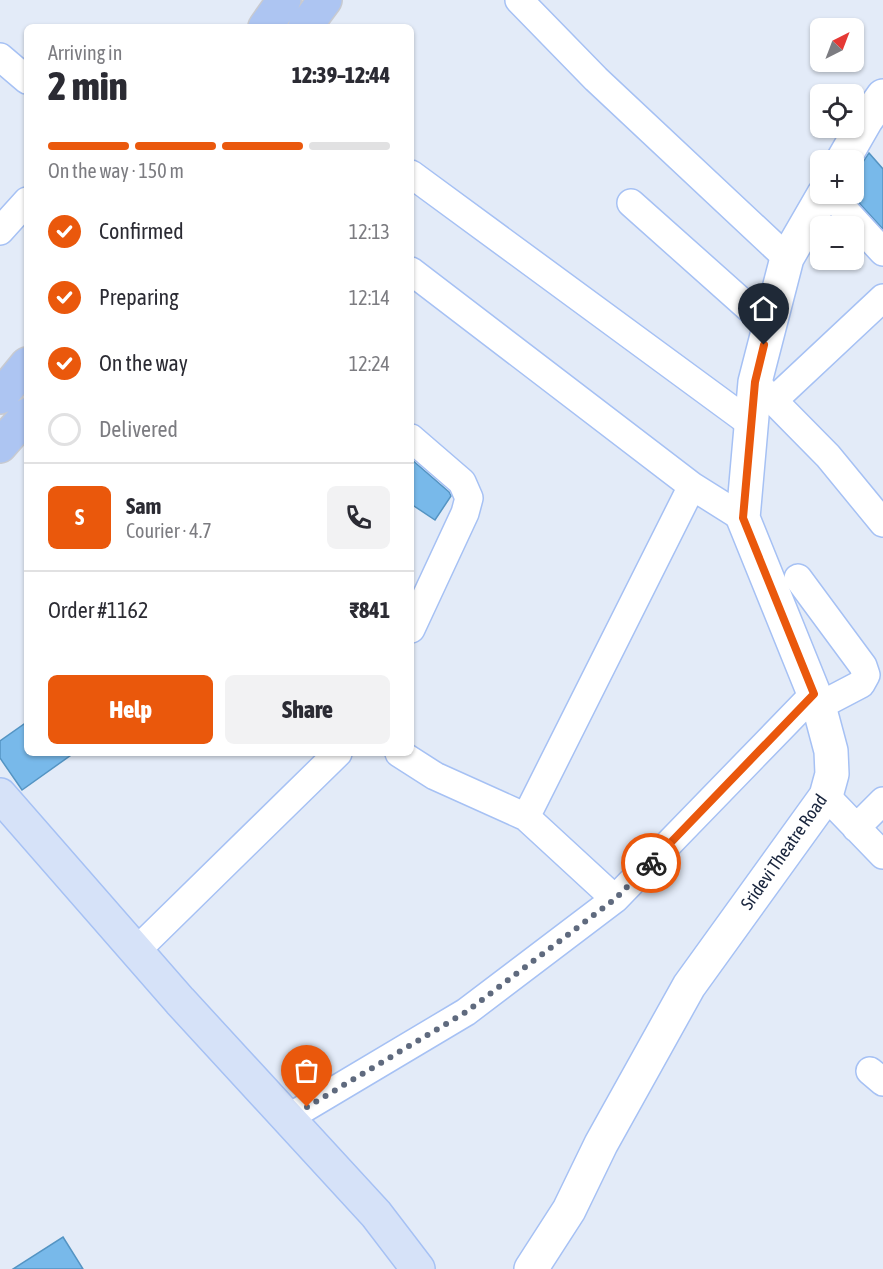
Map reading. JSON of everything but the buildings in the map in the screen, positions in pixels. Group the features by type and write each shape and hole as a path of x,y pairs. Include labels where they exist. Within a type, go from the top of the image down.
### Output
{"main road":[{"path":"267,24 284,0"},
{"path":"307,24 325,0"},
{"path":"0,397 24,368"},
{"path":"0,446 24,419"},
{"path":"0,795 180,1001 376,1214 418,1269"}],"street":[{"path":"519,0 596,79 788,258"},
{"path":"849,150 883,96"},
{"path":"414,176 750,423"},
{"path":"631,203 769,326"},
{"path":"0,231 24,204"},
{"name":"Sridevi Theatre Road","path":"531,1269 569,1210 601,1144 689,986 826,796 832,774 831,751 816,700 743,518 750,423 764,391 769,326 788,258 818,204"},
{"path":"839,204 883,252"},
{"path":"414,273 692,486 743,518"},
{"path":"883,298 764,391 828,456 883,523"},
{"path":"414,441 462,482 470,498 414,623"},
{"path":"526,817 692,486"},
{"path":"288,1118 466,1012 615,899 816,700 861,684 866,675 863,666 798,578"},
{"path":"137,950 335,756"},
{"path":"404,756 435,776 526,817 615,899"},
{"path":"826,796 883,855"},
{"path":"856,828 883,801"}],"way so far":[{"path":"307,1107 466,1012 615,899 651,863"}],"route":[{"path":"651,863 814,694 743,518 750,423 755,382 764,345"}]}
